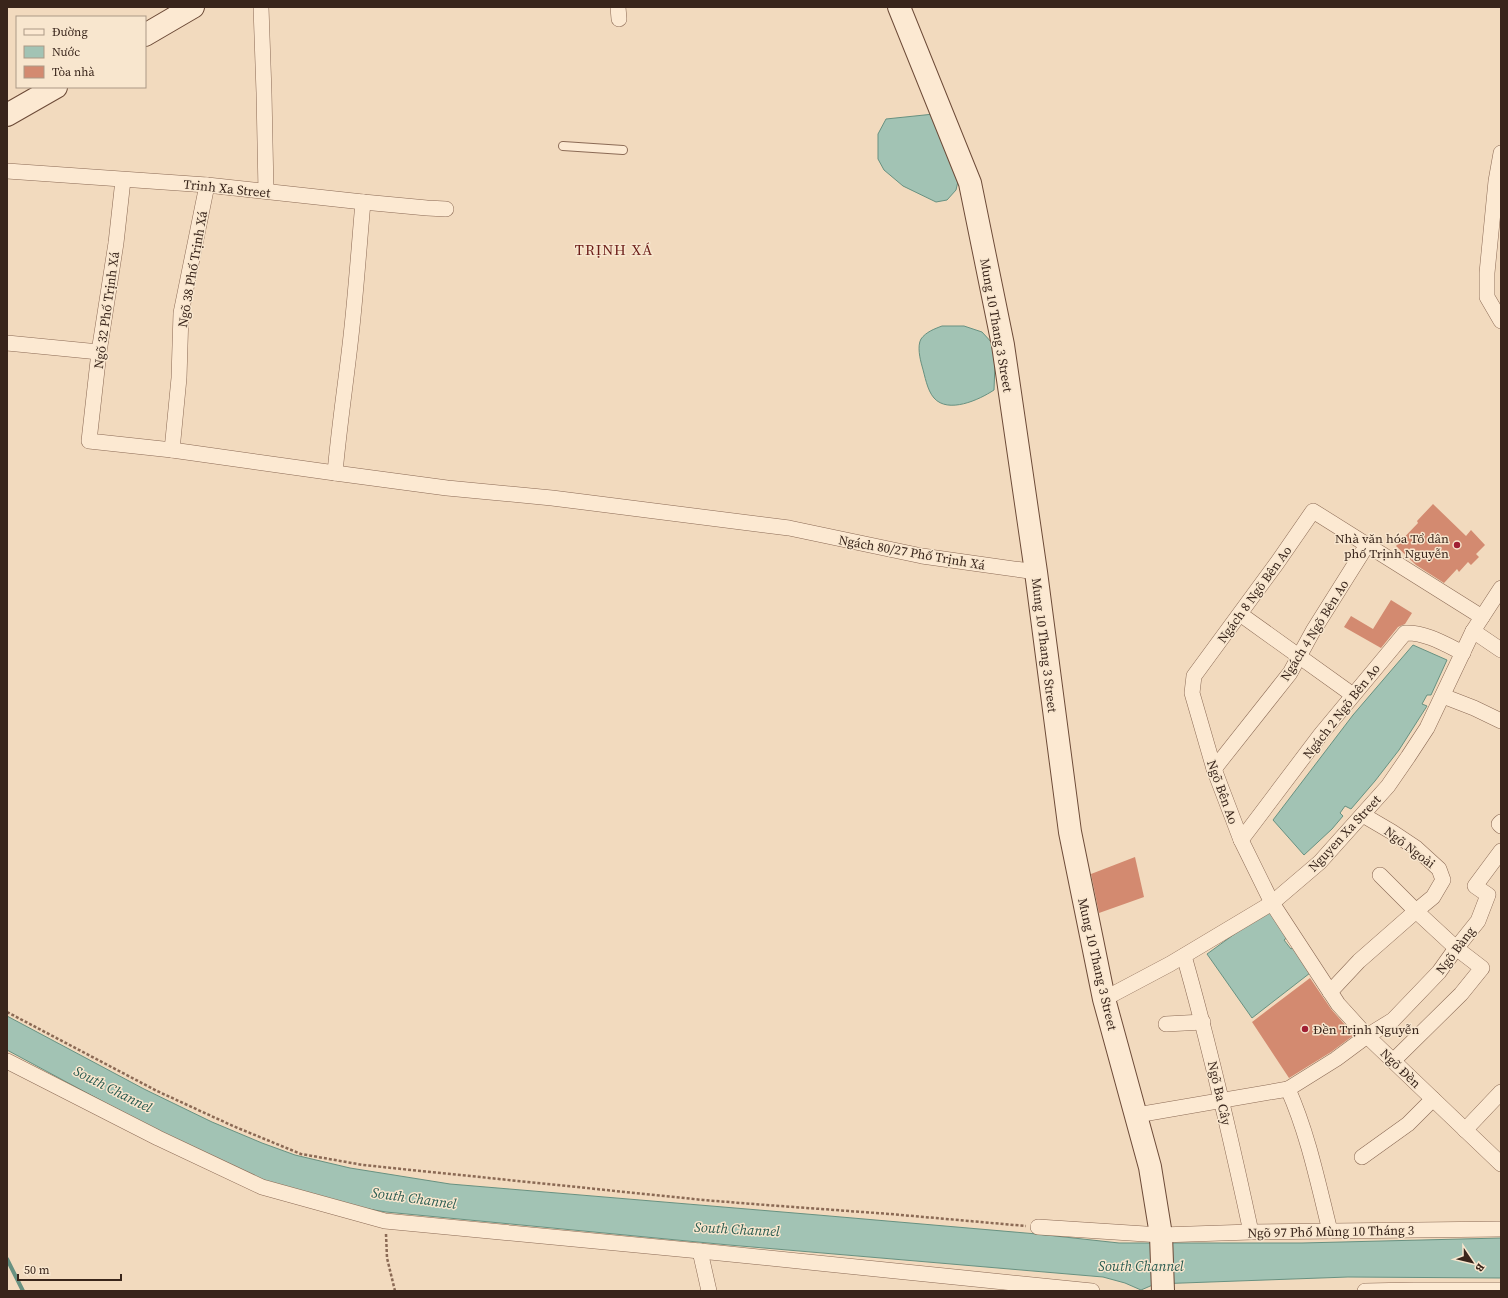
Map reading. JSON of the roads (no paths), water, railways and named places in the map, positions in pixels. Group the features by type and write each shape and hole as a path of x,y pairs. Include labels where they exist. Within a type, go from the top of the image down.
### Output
{"main road":[{"path":"146,34 193,7"},
{"name":"Mung 10 Thang 3 Street","path":"899,7 970,183 1003,345 1036,572 1070,832 1104,998 1150,1167 1161,1235 1163,1291"},
{"path":"7,116 54,88"}],"street":[{"path":"261,7 266,191"},
{"path":"1501,153 1496,181 1496,224 1488,273 1487,297 1501,320"},
{"name":"Trinh Xa Street","path":"7,171 123,180 207,184 363,202 446,209"},
{"name":"Ngõ 32 Phố Trịnh Xá","path":"89,441 99,352 116,243 123,180"},
{"name":"Ngõ 38 Phố Trịnh Xá","path":"172,450 179,378 181,314 207,184"},
{"path":"335,473 338,432 351,335 363,202"},
{"path":"7,343 99,352"},
{"name":"Ngách 80/27 Phố Trịnh Xá","path":"89,441 172,450 447,488 552,498 789,528 922,556 1036,572"},
{"name":"Ngách 8 Ngõ Bên Ao","path":"1194,676 1277,563 1313,511 1367,545"},
{"path":"1367,545 1482,617"},
{"name":"Ngách 4 Ngõ Bên Ao","path":"1214,769 1290,673 1313,631 1367,545"},
{"name":"Nguyen Xa Street","path":"1104,998 1184,956 1272,903 1320,862 1388,786 1408,757 1427,728 1473,631 1501,588"},
{"path":"1240,614 1353,695"},
{"path":"1473,631 1501,650"},
{"name":"Ngách 2 Ngõ Bên Ao","path":"1241,840 1321,734 1404,633 1412,633 1435,640 1463,653"},
{"name":"Ngõ Bên Ao","path":"1194,676 1192,693 1214,769 1241,840 1272,903"},
{"path":"1443,696 1474,708 1501,721"},
{"name":"Ngõ Ngoài","path":"1363,814 1405,840 1439,869 1443,880 1433,897 1416,911"},
{"path":"1501,822 1499,824 1501,826"},
{"name":"Ngõ Bàng","path":"1288,1089 1336,1059 1367,1036 1393,1020 1439,972 1478,921 1488,895 1475,886 1501,851"},
{"path":"1380,875 1456,948 1482,968 1461,994 1393,1061"},
{"name":"Ngõ Đền","path":"1272,903 1338,1004 1367,1036 1501,1164"},
{"path":"1330,992 1359,961 1416,911"},
{"name":"Ngõ Ba Cây","path":"1184,956 1203,1022 1222,1100 1251,1232"},
{"path":"1166,1024 1203,1022"},
{"path":"7,1061 158,1138 262,1187 385,1221 1092,1291"},
{"path":"1136,1115 1288,1089 1299,1114 1309,1147 1330,1231"},
{"path":"1465,1130 1501,1092"},
{"path":"1362,1157 1408,1124 1433,1099"},
{"name":"Ngõ 97 Phố Mùng 10 Tháng 3","path":"1038,1227 1161,1235 1251,1232 1501,1229"},
{"path":"700,1251 709,1291"},
{"path":"1364,1291 1501,1290"}],"lane":[{"path":"563,146 623,150"}],"water":[{"path":"934,114 959,177 956,190 947,200 936,202 903,186 884,170 878,159 878,134 886,119"},
{"path":"942,326 964,326 982,332 994,345 994,390 980,398 964,404 947,405 940,403 934,398 925,378 919,345 925,334"},
{"path":"1413,645 1447,660 1431,695 1427,695 1422,704 1427,706 1399,750 1375,781 1351,809 1345,806 1340,813 1343,816 1332,829 1304,855 1273,820 1353,715"},
{"path":"1270,912 1288,937 1284,940 1291,949 1295,946 1310,973 1252,1018 1207,954 1258,917"},
{"name":"South Channel","path":"7,1016 144,1089 212,1122 295,1155 350,1168 450,1184 1037,1234 1119,1243 1302,1243 1501,1238 1501,1278 1348,1277 1155,1284 1141,1290 1125,1283 1103,1277 729,1245 386,1212 357,1207 300,1194 233,1169 7,1050"}],"waterway":[{"path":"7,1259 23,1291"}],"place":[{"name":"Nhà văn hóa Tổ dân phố Trịnh Nguyễn","path":"1457,545"},
{"name":"Đền Trịnh Nguyễn","path":"1305,1029"}],"district":[{"name":"TRỊNH XÁ","path":"614,250"}]}
